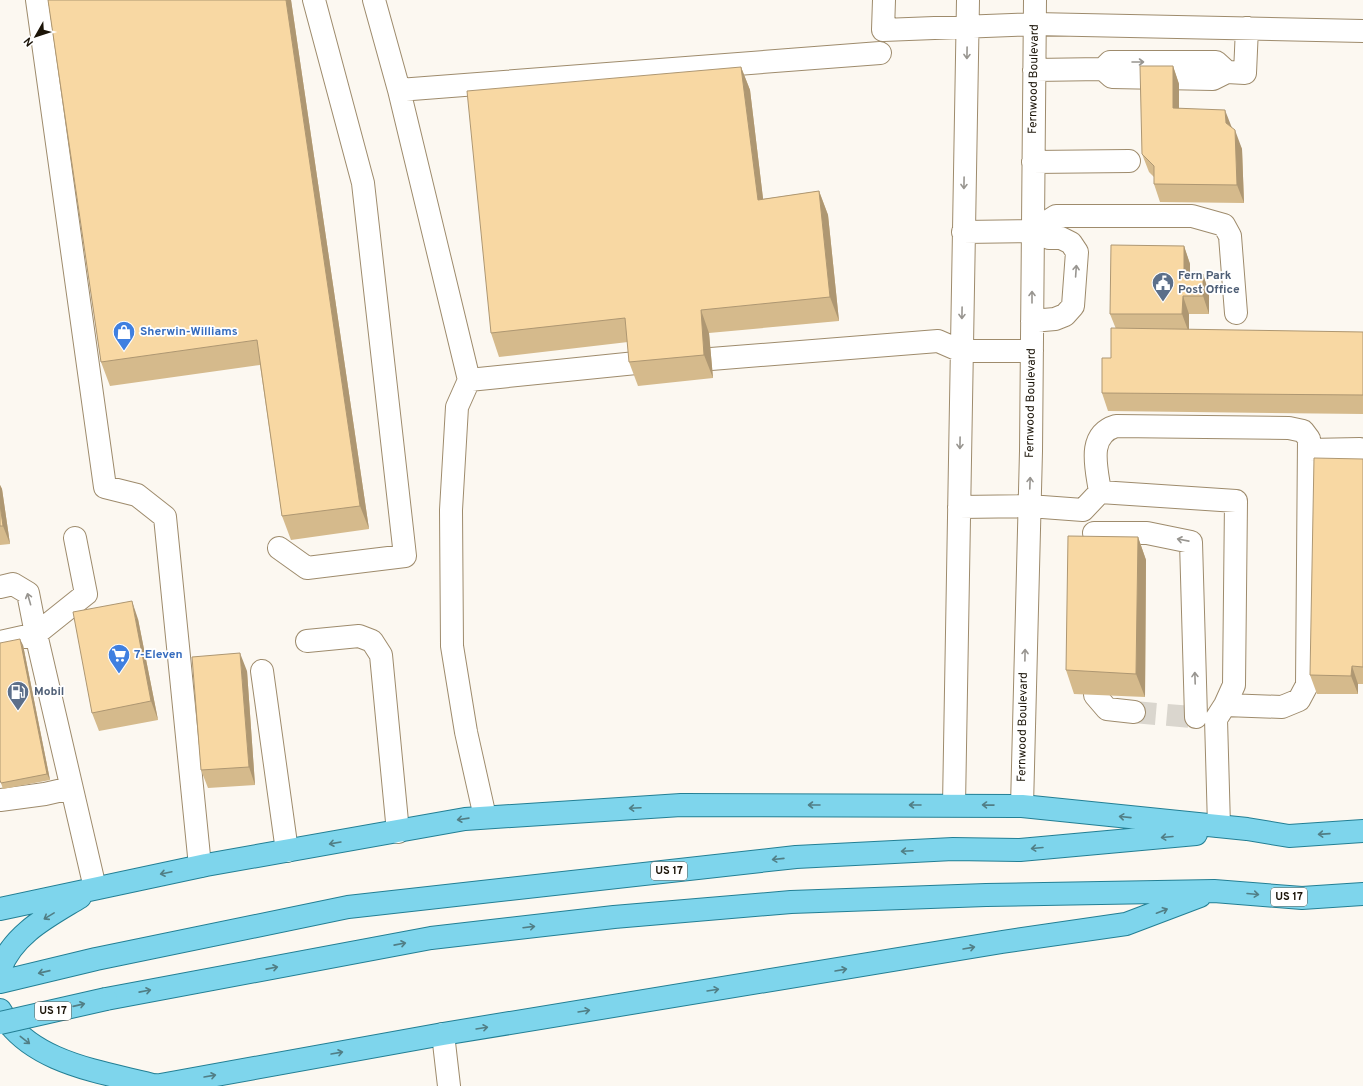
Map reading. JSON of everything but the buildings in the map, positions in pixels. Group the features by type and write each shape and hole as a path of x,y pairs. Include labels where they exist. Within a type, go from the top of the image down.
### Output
{"main road":[{"path":"0,909 200,866 465,819 681,805 1022,806 1247,829"},
{"name":"US 17","path":"0,982 96,959 348,907 570,882 796,857 953,849 1020,850 1247,829 1289,836 1363,831"},
{"path":"0,969 15,944 35,924 95,888"},
{"path":"0,1010 18,1034 35,1047 63,1061 156,1086 443,1034 1002,942 1126,924 1214,891"},
{"name":"US 17","path":"0,1023 106,999 431,938 614,917 791,902 986,895 1214,891 1302,898 1363,894"}],"street":[{"path":"37,0 105,487 137,495 165,517 200,866"},
{"path":"279,548 307,568 405,556 363,183 314,0"},
{"path":"374,0 399,90 469,380 457,407 450,510 452,646 466,732 485,818"},
{"path":"399,90 880,60 884,0"},
{"path":"954,805 968,0"},
{"name":"Fernwood Boulevard","path":"1022,806 1032,351 1035,0"},
{"path":"883,30 967,28 1035,24 1363,31"},
{"path":"1034,70 1102,69 1112,77 1213,79 1227,72 1245,73 1247,28"},
{"path":"1033,162 1128,161"},
{"path":"1033,231 1056,216 1192,216 1224,225 1230,236 1236,313"},
{"path":"963,232 1033,231 1049,238 1061,238 1071,243 1077,252 1073,306 1065,315 1055,319 1032,321"},
{"path":"711,359 938,341 961,351 1032,351"},
{"path":"469,380 636,364"},
{"path":"1100,492 1095,452 1098,438 1106,429 1116,426 1289,428 1303,431 1309,439 1307,685 1299,700 1282,707 1207,714"},
{"path":"1310,450 1360,449"},
{"path":"1083,510 1100,492"},
{"path":"1100,492 1236,501 1234,685 1207,714"},
{"path":"959,507 1029,506 1083,510"},
{"path":"1083,510 1095,543 1146,533 1191,542 1219,826"},
{"path":"0,642 36,634 86,594 75,538"},
{"path":"0,588 14,584 28,593 36,634 95,888"},
{"path":"307,641 359,636 372,641 381,655 398,832"},
{"path":"262,671 287,851"},
{"path":"1096,695 1107,710 1134,712"},
{"path":"0,800 45,794 71,788"},
{"path":"443,1034 450,1086"}],"tunnel":[{"path":"1134,712 1191,717"}],"place":[{"name":"Fern Park Post Office","path":"1163,302"},
{"name":"Sherwin-Williams","path":"124,352"},
{"name":"7-Eleven","path":"119,674"},
{"name":"Mobil","path":"18,712"}]}
